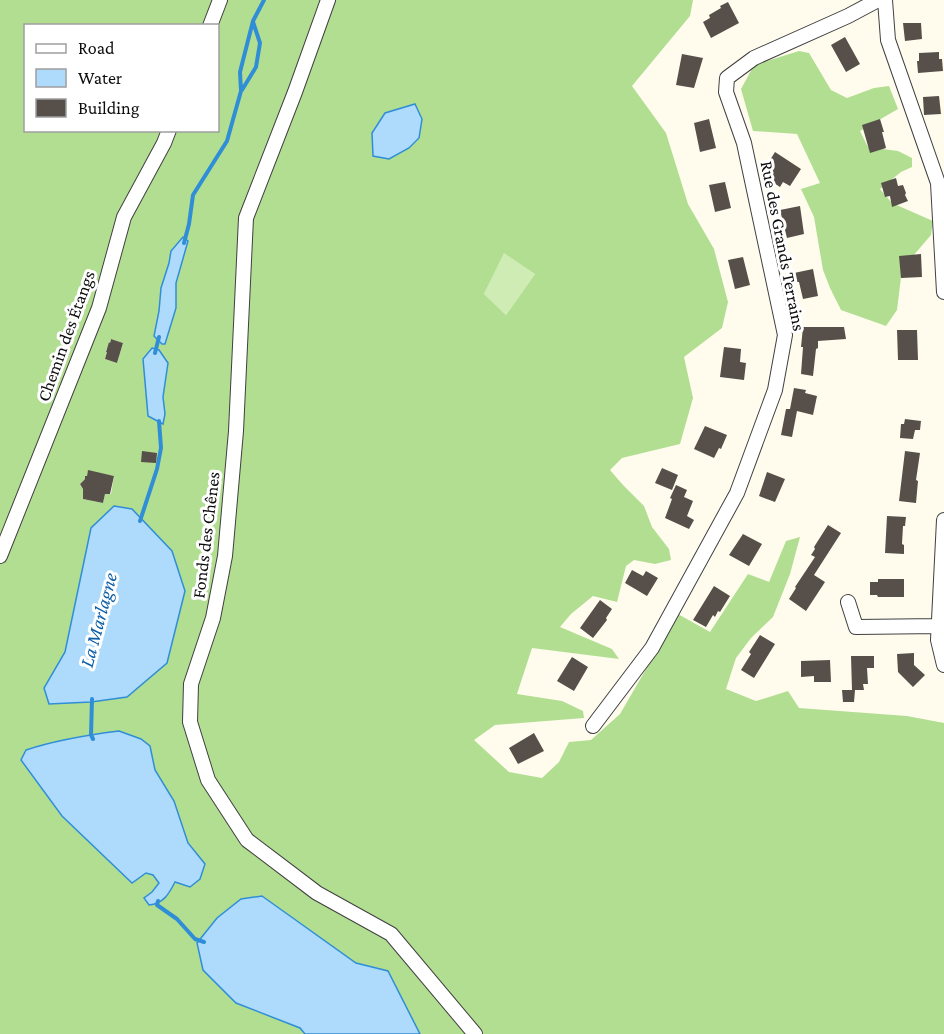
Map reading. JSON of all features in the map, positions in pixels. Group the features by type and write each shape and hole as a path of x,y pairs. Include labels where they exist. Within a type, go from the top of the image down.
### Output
{"street":[{"path":"211,24 220,0"},
{"name":"Fonds des Chênes","path":"328,0 246,218 236,431 225,556 213,618 191,684 190,722 208,780 247,840 317,893 391,934 476,1034"},
{"name":"Rue des Grands Terrains","path":"593,726 652,648 737,493 775,390 785,335 744,143 726,92 726,78 754,58 878,0"},
{"path":"885,0 888,40 938,183 944,292"},
{"name":"Chemin des Étangs","path":"0,555 99,308 124,217 168,132"},
{"path":"944,520 938,640 944,665"},
{"path":"848,603 856,627 939,626"}],"green space":[{"path":"0,0 693,0 690,16 632,86 666,133 688,204 714,249 728,302 722,328 684,357 693,398 680,444 622,458 610,470 644,506 652,527 669,549 671,560 655,564 634,560 626,566 617,602 593,596 571,614 560,627 612,649 619,659 532,648 517,694 562,701 583,711 584,718 495,725 474,740 509,772 542,778 559,762 569,742 591,740 620,714 678,614 710,632 748,574 769,582 786,541 800,537 790,574 773,617 751,638 736,658 726,689 756,701 788,691 799,708 907,716 944,723 944,1034 420,1034 388,971 356,963 262,896 300,1028 305,1034 0,1034","holes":["171,251 181,265 176,283 176,308 170,324 159,311 161,288","504,253 535,274 506,315 484,294","111,339 123,343 117,363 105,359","143,359 168,363 163,397 165,414 145,371","88,471 114,476 111,494 105,494 103,503 83,499 83,489 80,484","65,652 127,697 50,704 44,688","150,746 155,770 174,801 188,843 205,864 175,882 169,894 145,898 159,883 153,875 146,873"]},
{"path":"799,51 809,53 831,90 847,98 874,88 889,86 898,109 860,131 868,147 898,151 912,158 912,167 901,172 880,189 892,203 933,221 931,235 902,269 897,310 886,326 841,310 830,288 823,270 814,217 801,189 820,183 797,134 753,131 741,89 754,65"},
{"path":"504,252 535,274 506,315 484,294"}],"water":[{"path":"415,104 422,119 419,138 409,148 389,159 373,156 372,133 385,113"},
{"path":"183,237 188,241 176,283 176,308 165,344 162,344 154,336 161,288 171,251"},
{"path":"152,348 159,350 168,363 163,397 165,414 163,424 148,416 143,359"},
{"path":"114,506 132,509 172,551 185,591 167,663 127,697 49,704 44,688 65,652 91,528"},
{"path":"119,731 141,739 150,746 155,770 174,801 188,843 205,864 200,879 190,887 175,882 165,898 149,905 144,898 159,883 153,875 146,873 132,883 62,816 21,760 26,750 37,746"},
{"path":"262,896 356,963 388,971 420,1034 305,1034 300,1028 236,1003 203,970 197,943 217,918 241,899"}],"building":[{"path":"728,2 739,23 711,38 703,22 710,18 709,15 721,8 720,6"},
{"path":"903,23 921,23 922,39 905,41"},
{"path":"845,37 860,64 846,72 831,45"},
{"path":"939,52 943,71 918,73 919,53"},
{"path":"682,54 703,58 694,88 676,85"},
{"path":"939,96 941,114 924,115 923,97"},
{"path":"709,119 716,148 700,152 694,123"},
{"path":"880,119 886,148 870,153 862,125"},
{"path":"775,152 801,169 790,186 783,182 780,187 765,177 773,162 770,160"},
{"path":"896,178 898,186 903,185 908,201 892,207 890,196 885,197 881,183"},
{"path":"725,182 731,208 715,212 709,185"},
{"path":"800,206 804,234 787,238 780,210"},
{"path":"921,254 922,277 901,278 899,256"},
{"path":"743,257 750,285 735,289 728,260"},
{"path":"813,269 818,296 803,299 794,273"},
{"path":"803,327 844,327 846,339 818,341 813,376 801,374"},
{"path":"897,330 917,330 918,360 898,360"},
{"path":"111,339 123,343 117,363 105,359"},
{"path":"724,347 741,349 740,362 746,363 744,380 720,377"},
{"path":"794,388 806,390 805,393 817,396 813,415 797,411 792,437 781,435 786,409 790,409"},
{"path":"905,419 921,421 920,430 915,430 913,439 900,438 901,424 904,424"},
{"path":"705,426 727,435 714,458 694,449"},
{"path":"142,451 157,453 156,463 141,462"},
{"path":"905,451 920,453 916,480 918,481 916,503 899,501"},
{"path":"662,468 678,475 672,490 655,483"},
{"path":"88,470 114,476 110,494 105,494 103,503 83,499 83,489 80,484 87,476"},
{"path":"767,472 785,479 775,502 759,496"},
{"path":"676,485 687,490 684,497 693,501 687,516 694,520 689,529 665,518"},
{"path":"887,516 906,517 902,544 904,554 885,553"},
{"path":"828,525 841,533 814,575 825,582 806,611 789,599 815,557 811,555 814,547"},
{"path":"743,534 762,544 749,566 729,555"},
{"path":"632,570 643,576 646,571 658,578 647,596 625,583"},
{"path":"878,579 904,579 904,597 870,595 870,582 878,582"},
{"path":"714,586 730,596 720,612 718,611 715,617 713,615 706,627 693,620"},
{"path":"600,600 612,609 607,620 593,638 580,628"},
{"path":"760,635 775,644 754,678 741,670"},
{"path":"914,653 914,665 925,675 913,687 898,672 897,654"},
{"path":"851,656 874,656 874,668 867,668 868,684 863,684 864,690 855,690 854,702 843,702 842,690 852,690"},
{"path":"572,657 588,667 574,691 557,681"},
{"path":"830,660 831,682 814,682 814,676 801,677 801,661"},
{"path":"534,733 544,751 518,764 509,748"}],"waterway":[{"name":"La Marlagne","path":"184,243 193,195 227,141 241,91 240,72 253,21 264,0"},
{"name":"La Marlagne","path":"242,90 256,67 260,43 253,22"},
{"name":"La Marlagne","path":"155,353 159,337"},
{"name":"La Marlagne","path":"140,521 157,469 161,448 159,421"},
{"name":"La Marlagne","path":"92,699 91,735 93,739"},
{"name":"La Marlagne","path":"158,901 157,905 177,919 195,939 204,942"}]}
